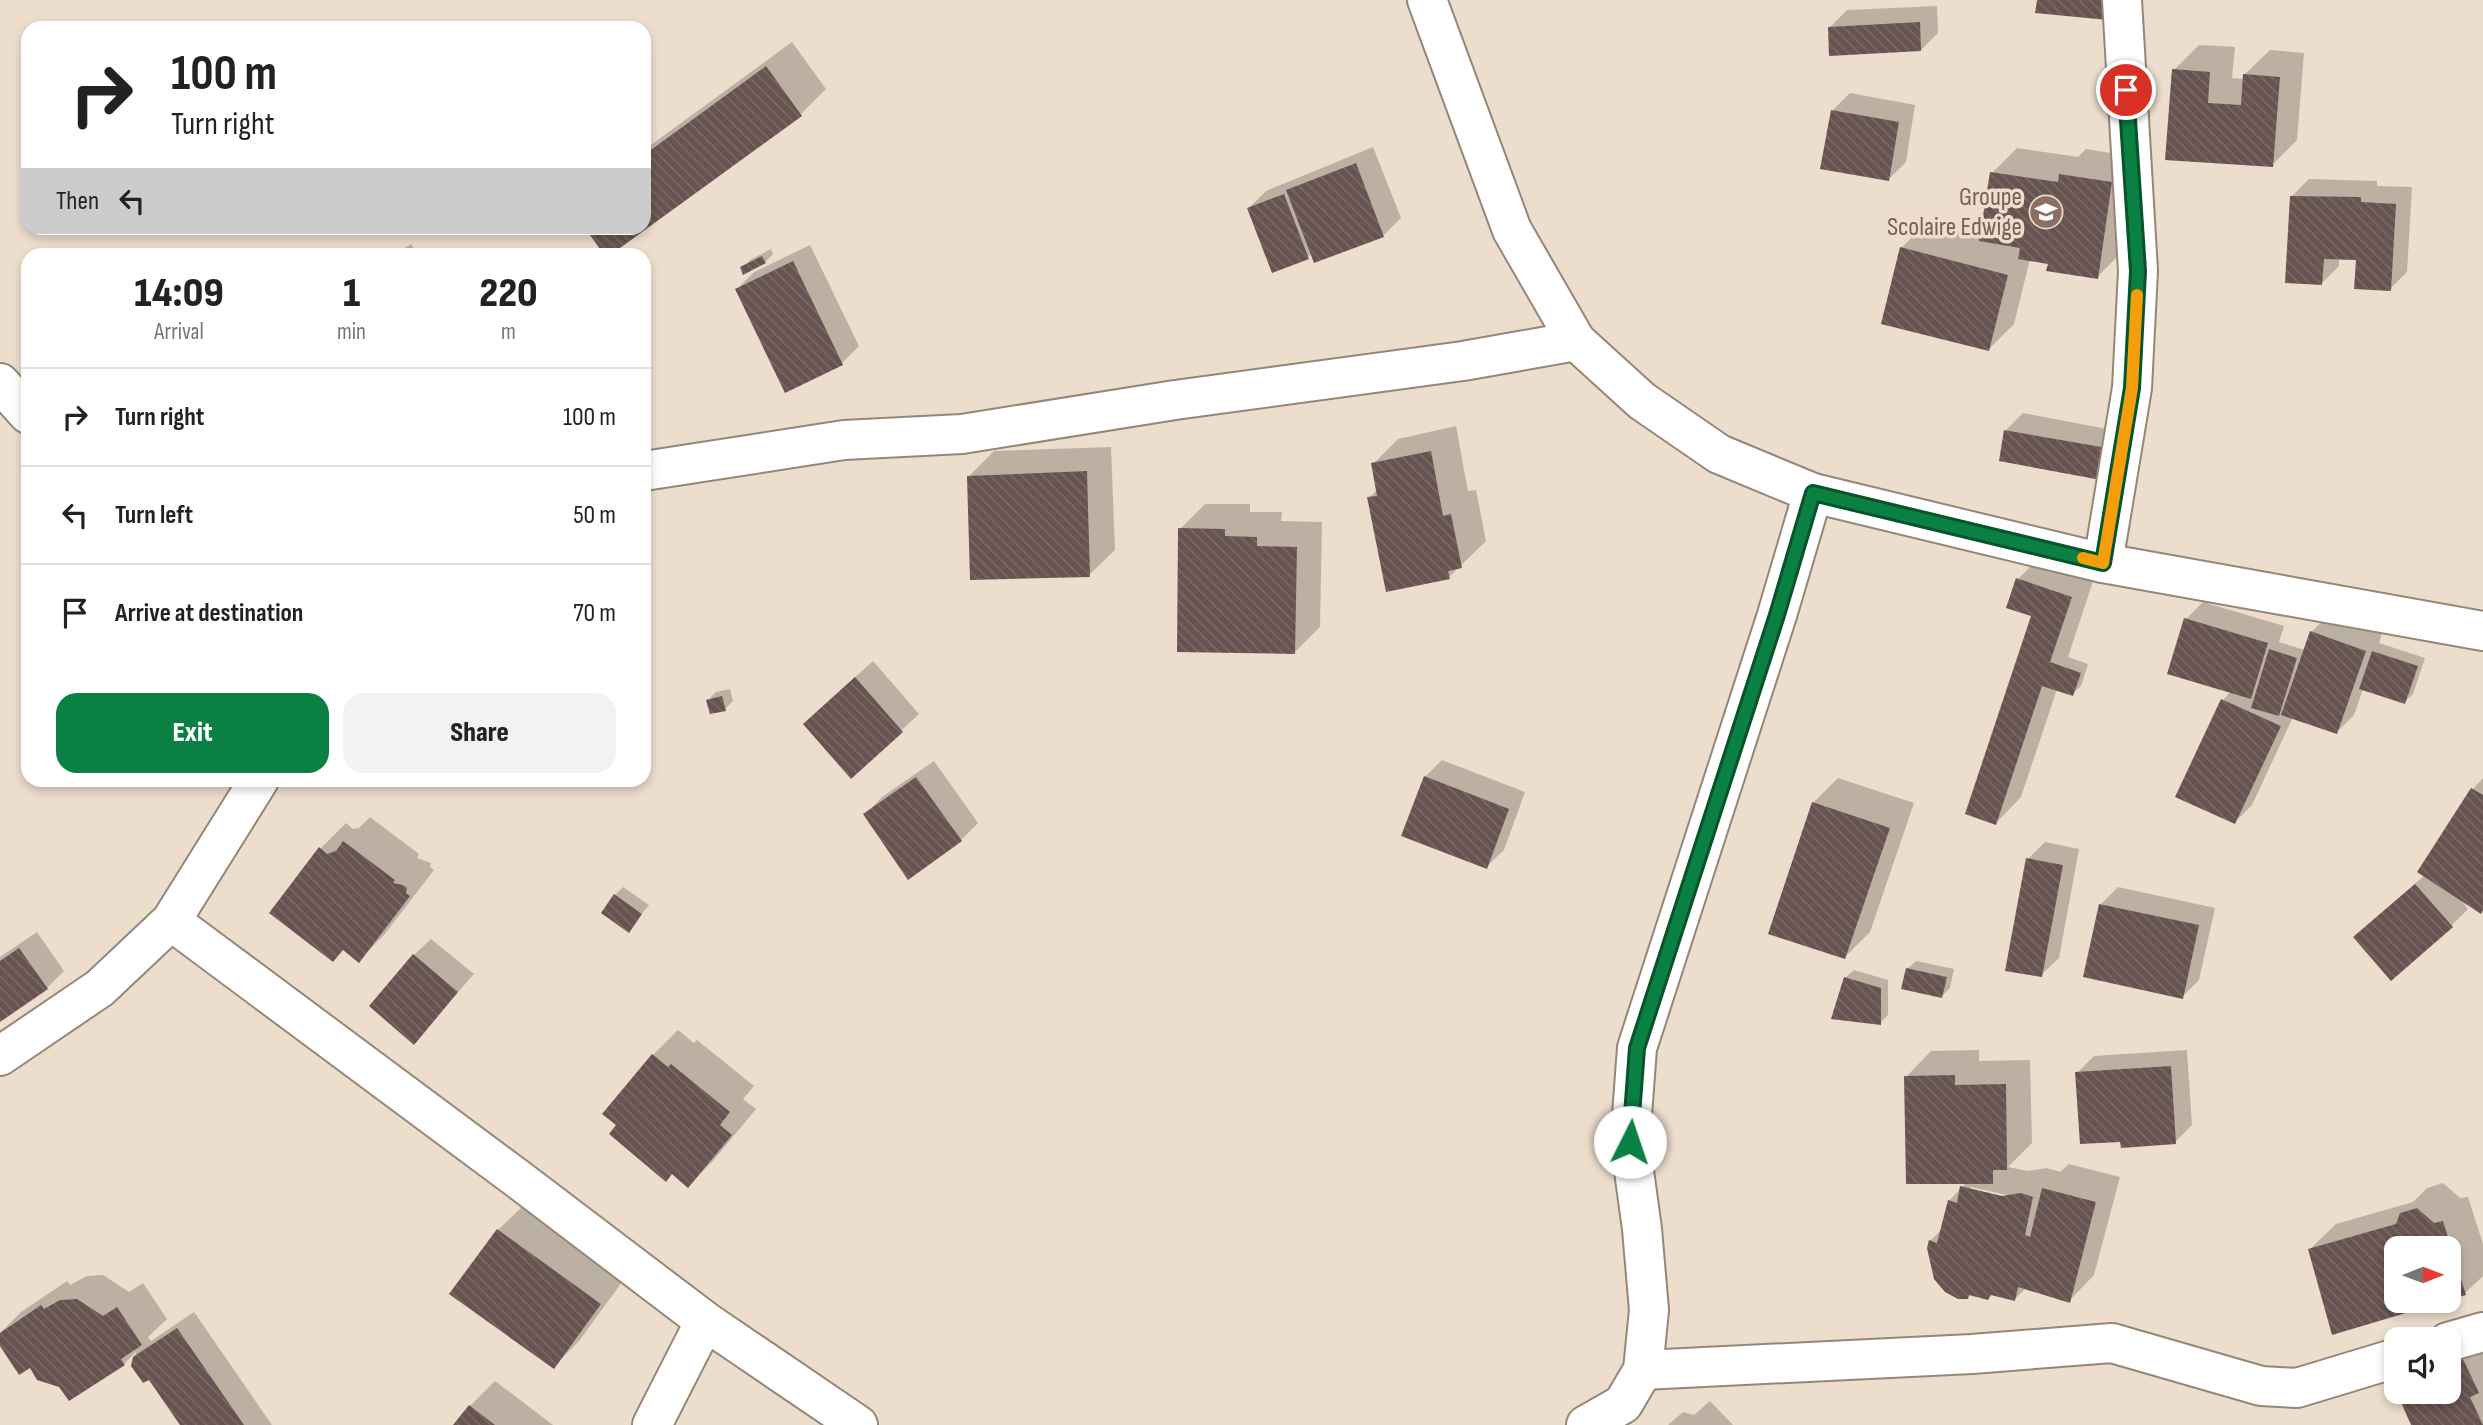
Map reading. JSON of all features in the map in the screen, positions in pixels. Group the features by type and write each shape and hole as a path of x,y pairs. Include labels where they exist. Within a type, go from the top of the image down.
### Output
{"street":[{"path":"1427,0 1511,230 1576,341 1642,401 1719,454 1813,493 2103,563 2483,631"},
{"path":"2103,563 2132,388 2138,271 2122,0"},
{"path":"651,470 844,440 962,434 1175,400 1463,361 1576,341"},
{"path":"0,383 21,406"},
{"path":"1586,1425 1623,1405 1643,1370 1650,1310 1630,1142 1637,1048 1777,615 1813,493"},
{"path":"0,1056 100,988 171,921 255,787"},
{"path":"171,921 507,1170 705,1321 858,1425"},
{"path":"652,1425 705,1321"},
{"path":"2461,1338 2483,1332"},
{"path":"1643,1370 1972,1354 2112,1343 2261,1386 2297,1388 2384,1362"}],"building":[{"path":"2037,0 2132,0 2129,22 2035,13"},
{"path":"1920,22 1921,51 1829,56 1828,27"},
{"path":"766,66 802,116 651,226 651,150"},
{"path":"2172,69 2210,72 2208,103 2241,105 2243,74 2280,77 2273,167 2165,160"},
{"path":"1831,110 1899,122 1889,181 1820,169"},
{"path":"1356,163 1384,237 1314,263 1286,190"},
{"name":"Groupe Scolaire Edwige","path":"1990,172 2058,182 2059,174 2112,182 2098,279 2046,271 2048,264 2018,259 2020,248 1979,241"},
{"path":"1284,194 1309,259 1272,273 1247,208"},
{"path":"2290,196 2361,197 2361,202 2396,204 2391,291 2354,289 2356,260 2324,259 2322,285 2285,283"},
{"path":"590,235 638,235 620,248 599,248"},
{"path":"1900,247 2008,275 1989,351 1881,324"},
{"path":"762,256 766,263 743,275 740,267"},
{"path":"793,261 843,365 785,393 735,289"},
{"path":"2004,430 2107,448 2101,480 1999,461"},
{"path":"1431,451 1443,516 1451,514 1462,568 1448,571 1450,579 1386,592 1367,497 1377,496 1371,463"},
{"path":"1087,471 1090,577 970,580 967,476"},
{"path":"1178,528 1225,529 1225,536 1257,537 1257,546 1297,547 1295,654 1177,652"},
{"path":"2016,578 2072,597 2050,662 2081,673 2073,696 2042,686 1996,825 1965,814 2031,616 2006,608"},
{"path":"2184,618 2268,643 2251,699 2167,674"},
{"path":"2310,631 2366,651 2337,734 2281,715"},
{"path":"2269,649 2297,658 2279,716 2251,708"},
{"path":"2372,651 2418,666 2405,704 2359,689"},
{"path":"855,677 903,732 851,779 803,724"},
{"path":"722,696 726,711 710,714 706,700"},
{"path":"2221,699 2281,726 2235,824 2175,797"},
{"path":"1424,776 1509,809 1487,869 1401,836"},
{"path":"916,777 962,841 908,880 863,814"},
{"path":"2471,788 2483,795 2481,914 2417,872"},
{"path":"1812,802 1890,828 1845,959 1768,934"},
{"path":"343,841 395,880 393,883 407,888 406,893 410,896 359,963 343,950 333,962 269,913 319,847 327,854 336,851"},
{"path":"2026,858 2063,865 2042,977 2005,971"},
{"path":"2415,884 2453,927 2391,981 2353,937"},
{"path":"614,894 642,914 629,933 601,913"},
{"path":"2099,904 2199,925 2183,999 2083,977"},
{"path":"19,948 48,989 0,1022 0,961"},
{"path":"413,954 458,992 414,1045 369,1006"},
{"path":"1906,968 1947,977 1942,998 1901,989"},
{"path":"1844,977 1881,988 1881,1025 1831,1019"},
{"path":"652,1054 668,1067 671,1064 730,1112 720,1125 732,1135 688,1188 672,1174 666,1182 609,1134 616,1125 602,1114"},
{"path":"2171,1066 2176,1144 2121,1148 2120,1142 2080,1144 2075,1072"},
{"path":"1955,1075 1955,1085 2006,1084 2007,1170 1993,1170 1993,1184 1906,1184 1904,1076"},
{"path":"1960,1186 2002,1196 2021,1193 2033,1197 2025,1235 2030,1237 2042,1188 2096,1202 2070,1303 2018,1287 2015,1301 1991,1295 1988,1300 1969,1295 1968,1299 1958,1299 1945,1292 1934,1279 1927,1248 1929,1240 1937,1243 1948,1200 1957,1203"},
{"path":"2417,1208 2434,1223 2443,1221 2448,1236 2384,1236 2384,1313 2406,1313 2332,1335 2308,1249 2396,1224 2400,1213"},
{"path":"497,1229 601,1304 554,1369 449,1294"},
{"path":"2461,1279 2466,1295 2461,1296"},
{"path":"77,1299 103,1316 117,1307 142,1345 121,1359 125,1365 69,1401 59,1387 37,1380 30,1368 19,1375 0,1346 0,1333 41,1305 44,1309 60,1300"},
{"path":"177,1328 244,1425 180,1425 149,1380 143,1383 131,1366 133,1357"},
{"path":"2463,1359 2479,1393 2470,1397 2483,1425 2411,1425 2402,1404 2461,1404"},
{"path":"469,1405 495,1425 453,1425"}],"slow traffic":[{"path":"2083,558 2103,563 2132,388 2137,295"}],"place":[{"name":"Groupe Scolaire Edwige","path":"2046,212"}],"route":[{"path":"1630,1142 1637,1048 1777,615 1813,493 2103,563 2132,388 2138,271 2126,90"}]}
